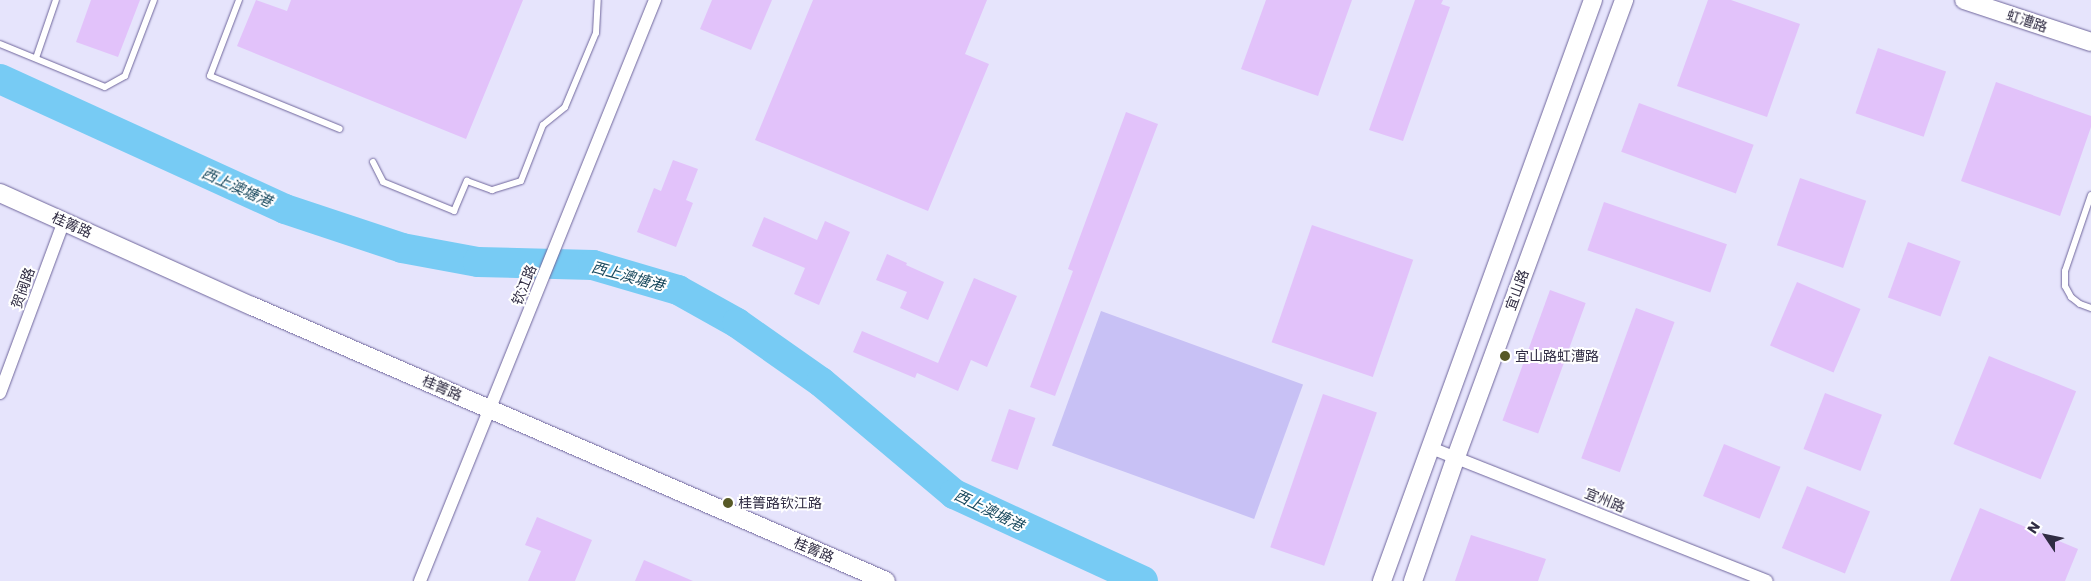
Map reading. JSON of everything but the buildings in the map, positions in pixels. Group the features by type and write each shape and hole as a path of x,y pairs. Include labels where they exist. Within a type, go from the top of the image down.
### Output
{"main road":[{"name":"宜山路","path":"1382,581 1593,0"},
{"name":"宜山路","path":"1413,581 1456,457 1624,0"},
{"name":"虹漕路","path":"1964,0 2091,42"},
{"name":"桂箐路","path":"0,193 252,306 886,581"}],"street":[{"name":"钦江路","path":"420,581 655,0"},
{"name":"贺阀路","path":"0,393 64,221"},
{"name":"宜州路","path":"1431,448 1767,581"}],"lane":[{"path":"36,58 56,0"},
{"path":"0,44 105,87 125,76 154,0"},
{"path":"239,0 210,76 340,129"},
{"path":"372,162 383,182 454,212 467,181 492,190 521,181 543,125 565,107 569,99 596,33 598,0"},
{"path":"2091,194 2065,271 2065,286 2071,297 2080,304 2091,308"}],"shaded area":[{"path":"1101,311 1303,385 1254,519 1052,445"}],"waterway":[{"name":"西上澳塘港","path":"0,79 285,209 402,248 478,262 593,265 678,290 737,323 821,382 954,494 1143,581"}],"place":[{"name":"宜山路虹漕路","path":"1505,356"},
{"name":"桂箐路钦江路","path":"728,503"}]}
